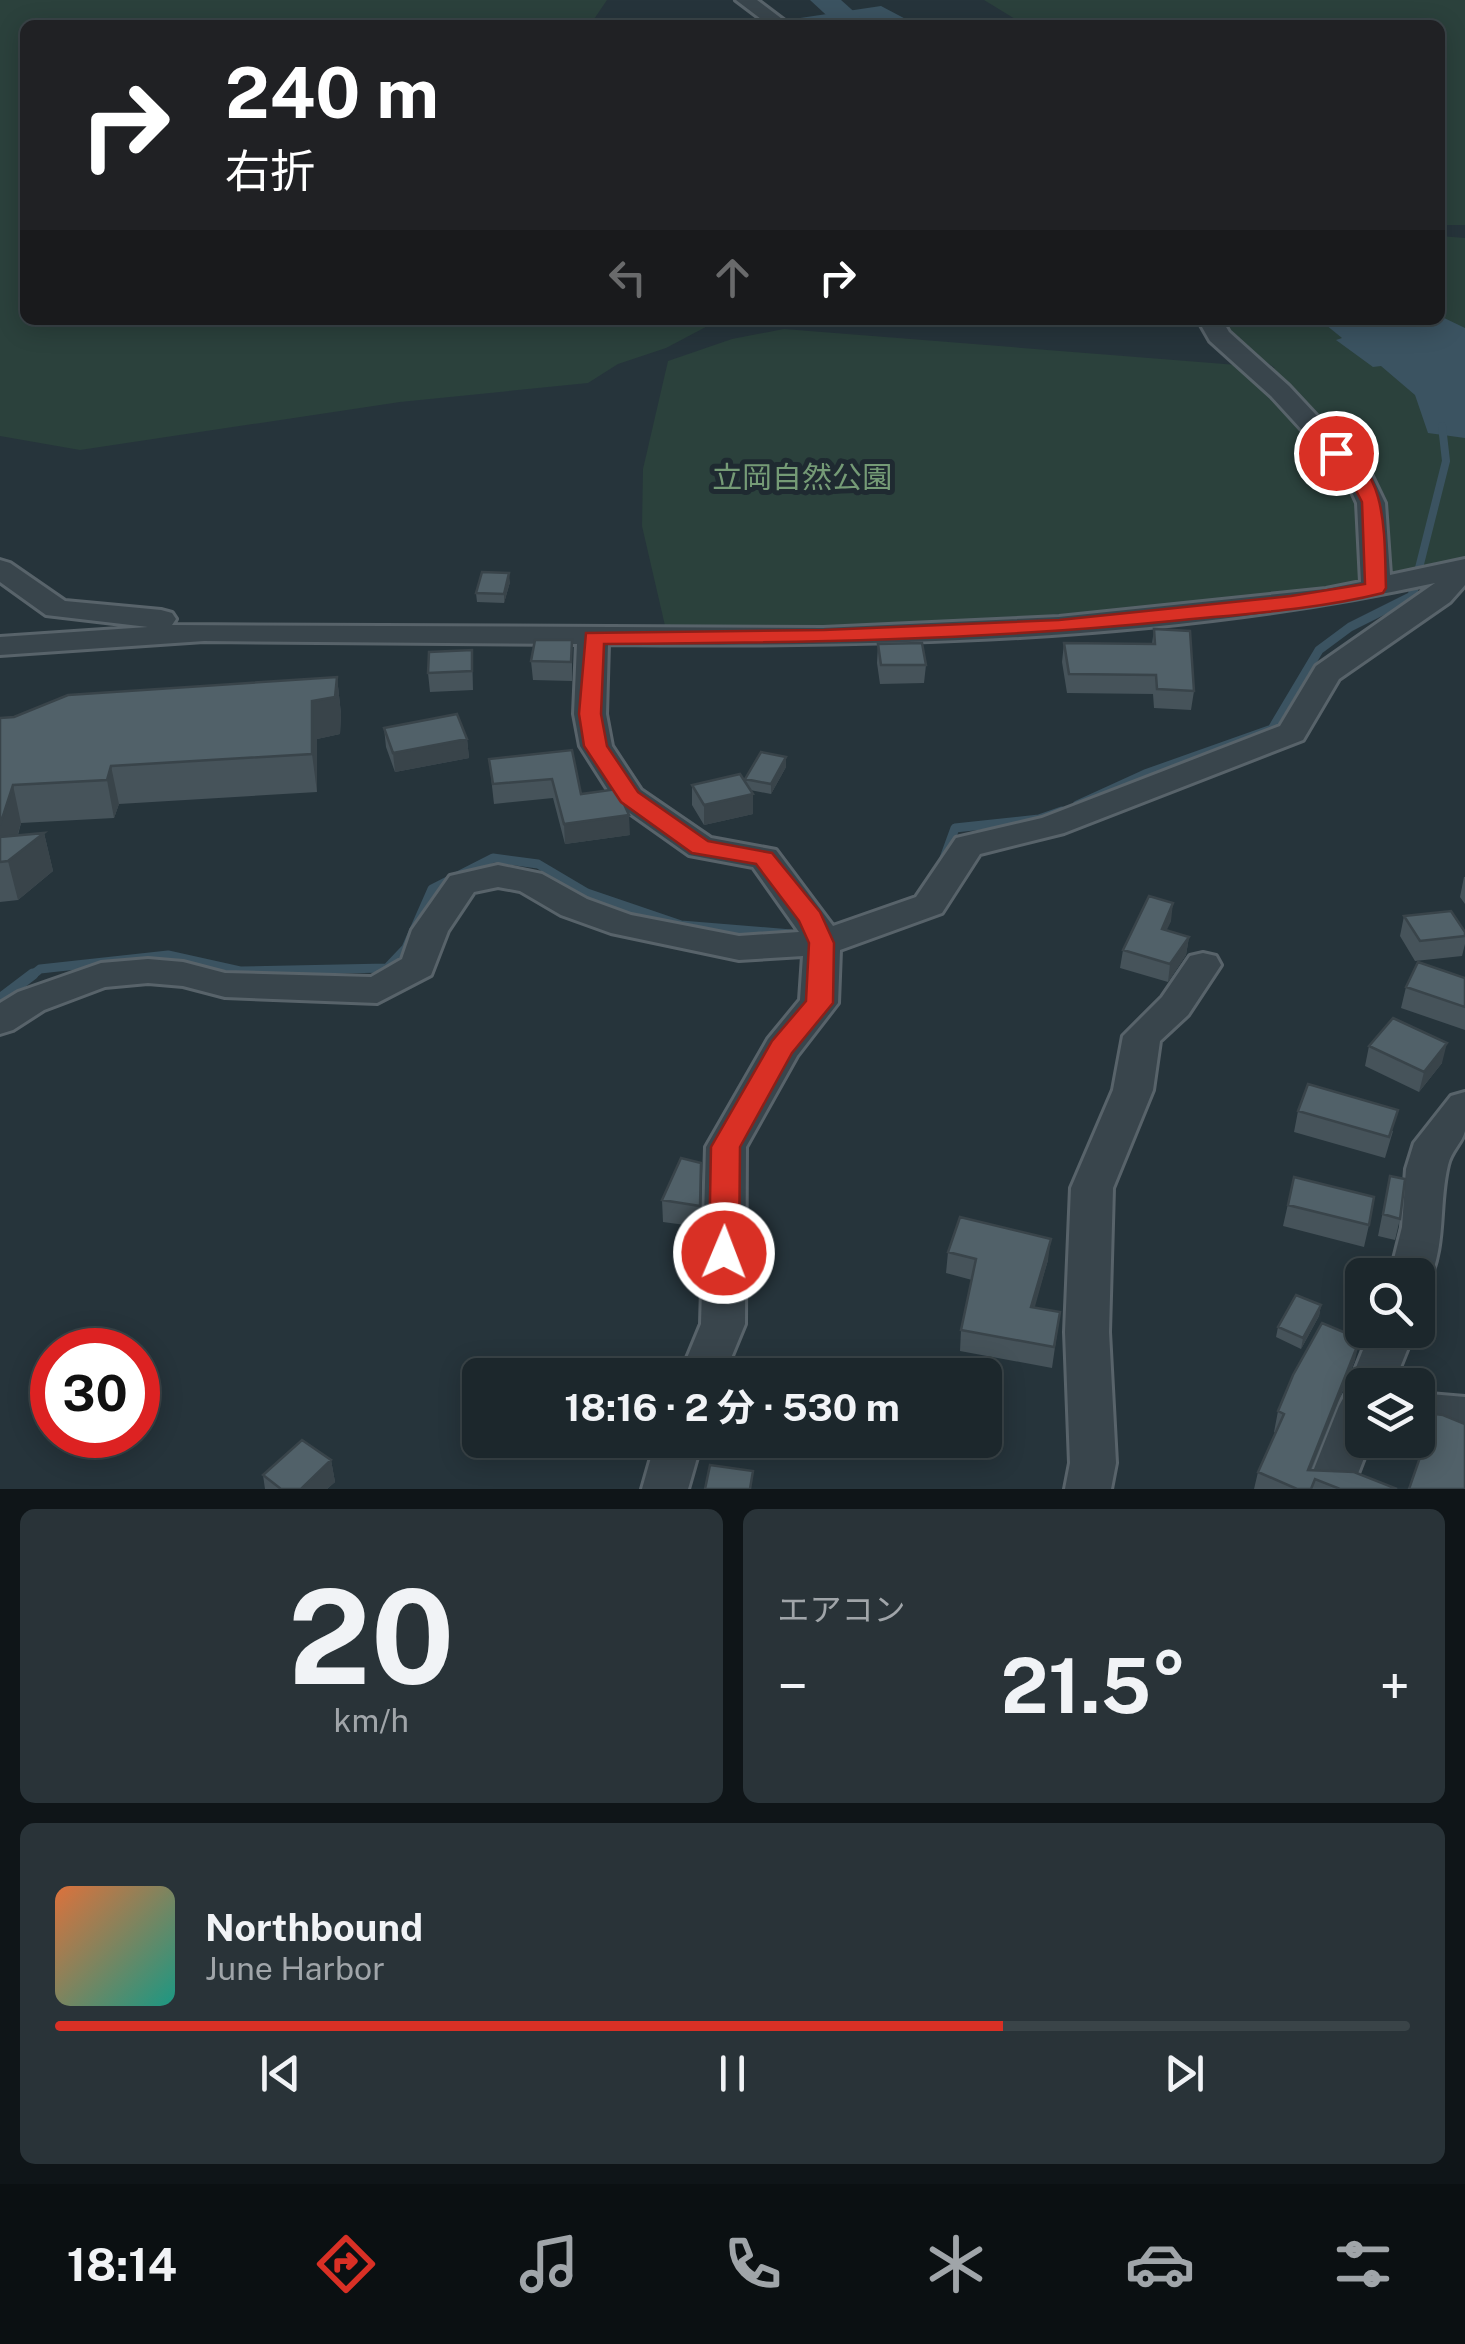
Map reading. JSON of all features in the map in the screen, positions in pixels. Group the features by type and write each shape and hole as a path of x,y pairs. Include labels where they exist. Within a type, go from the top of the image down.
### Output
{"street":[{"path":"744,0 774,20"},
{"path":"1213,325 1357,474 1372,502 1387,585"},
{"path":"0,569 57,609 162,620 204,632"},
{"path":"0,646 204,632 824,637 1059,626 1291,602 1464,569"},
{"path":"0,1021 31,1000 100,975 132,972 183,974 225,985 377,990 418,966 430,930 462,884 498,876 530,882 574,907 624,926 739,948 929,905 968,846 1052,826 1292,733 1327,673 1440,596 1464,569"},
{"path":"593,637 590,714 596,746 629,797 701,847 764,858 816,931 820,1003 782,1048 726,1147 723,1324 709,1358"},
{"path":"1088,1489 1093,1464 1087,1332 1092,1188 1133,1090 1142,1036 1175,1006 1203,965"},
{"path":"1415,1258 1423,1227 1426,1169 1434,1143 1465,1106"},
{"path":"1435,1413 1465,1416"},
{"path":"1329,1489 1345,1449"},
{"path":"665,1489 674,1458"}],"green space":[{"path":"0,0 607,0 593,20 20,20 20,325 710,325 666,348 618,364 588,383 400,402 80,450 0,436"},
{"path":"984,0 1465,0 1465,225 1445,225 1445,20 1017,20"},
{"name":"立岡自然公園","path":"1445,236 1465,238 1465,562 1267,594 1067,614 666,630 642,526 643,469 668,361 732,339 784,329 1275,368 1236,341 1222,325 1445,325"}],"water":[{"path":"881,6 908,20 802,20"},
{"path":"1445,318 1465,328 1465,438 1428,433 1415,395 1381,366 1373,367 1336,340 1342,338 1326,325 1445,325"}],"building":[{"path":"482,572 509,573 504,594 476,593"},
{"path":"1154,629 1190,631 1194,691 1157,689 1156,675 1069,674 1064,643 1155,644"},
{"path":"535,640 572,640 571,662 531,661"},
{"path":"922,643 926,665 881,665 878,644"},
{"path":"472,650 472,671 428,673 429,652"},
{"path":"337,677 335,697 312,701 312,754 111,766 107,780 13,785 0,825 0,718 14,717 68,695"},
{"path":"457,714 467,739 393,753 384,728"},
{"path":"572,750 581,794 617,789 629,815 564,824 552,779 493,784 489,759"},
{"path":"761,752 786,757 771,784 745,779"},
{"path":"740,774 753,794 704,805 692,785"},
{"path":"44,833 8,861 0,862 0,837"},
{"path":"1149,896 1173,903 1162,929 1189,937 1170,964 1123,950"},
{"path":"1451,911 1465,936 1420,941 1404,916"},
{"path":"1418,962 1465,978 1465,1007 1406,987"},
{"path":"1393,1018 1447,1043 1424,1072 1369,1046"},
{"path":"1308,1084 1398,1110 1389,1137 1298,1111"},
{"path":"681,1158 701,1163 700,1206 662,1200"},
{"path":"1390,1176 1405,1179 1400,1219 1383,1214"},
{"path":"1294,1177 1374,1197 1369,1225 1288,1205"},
{"path":"960,1217 1051,1239 1031,1307 1060,1312 1054,1347 961,1330 976,1259 948,1252"},
{"path":"1296,1295 1321,1305 1303,1338 1278,1327"},
{"path":"1322,1323 1345,1333 1345,1348 1356,1348 1348,1368 1345,1368 1308,1470 1354,1472 1397,1489 1340,1489 1315,1479 1311,1489 1297,1489 1258,1472 1284,1414 1278,1411"},
{"path":"1435,1414 1465,1424 1465,1489 1409,1489 1420,1458 1435,1458"},
{"path":"302,1440 331,1460 301,1489 281,1489 263,1475"},
{"path":"710,1465 753,1471 750,1489 705,1489"}],"waterway":[{"path":"824,0 849,20"},
{"path":"1418,572 1446,461 1442,426"},
{"path":"1077,805 1145,774 1272,729 1319,650 1350,627 1412,596 1419,569"},
{"path":"943,861 955,828 1039,819 1062,811"},
{"path":"30,977 40,969 168,955 240,971 387,968 406,948 432,889 493,858 538,864 587,893 681,925 791,934"},
{"path":"0,999 33,974"}],"route":[{"path":"724,1253 726,1147 782,1048 820,1003 822,943 811,918 764,858 701,847 629,797 596,746 590,714 593,637 824,637 1059,626 1326,598 1376,588 1372,502 1357,474 1336,453"}]}
